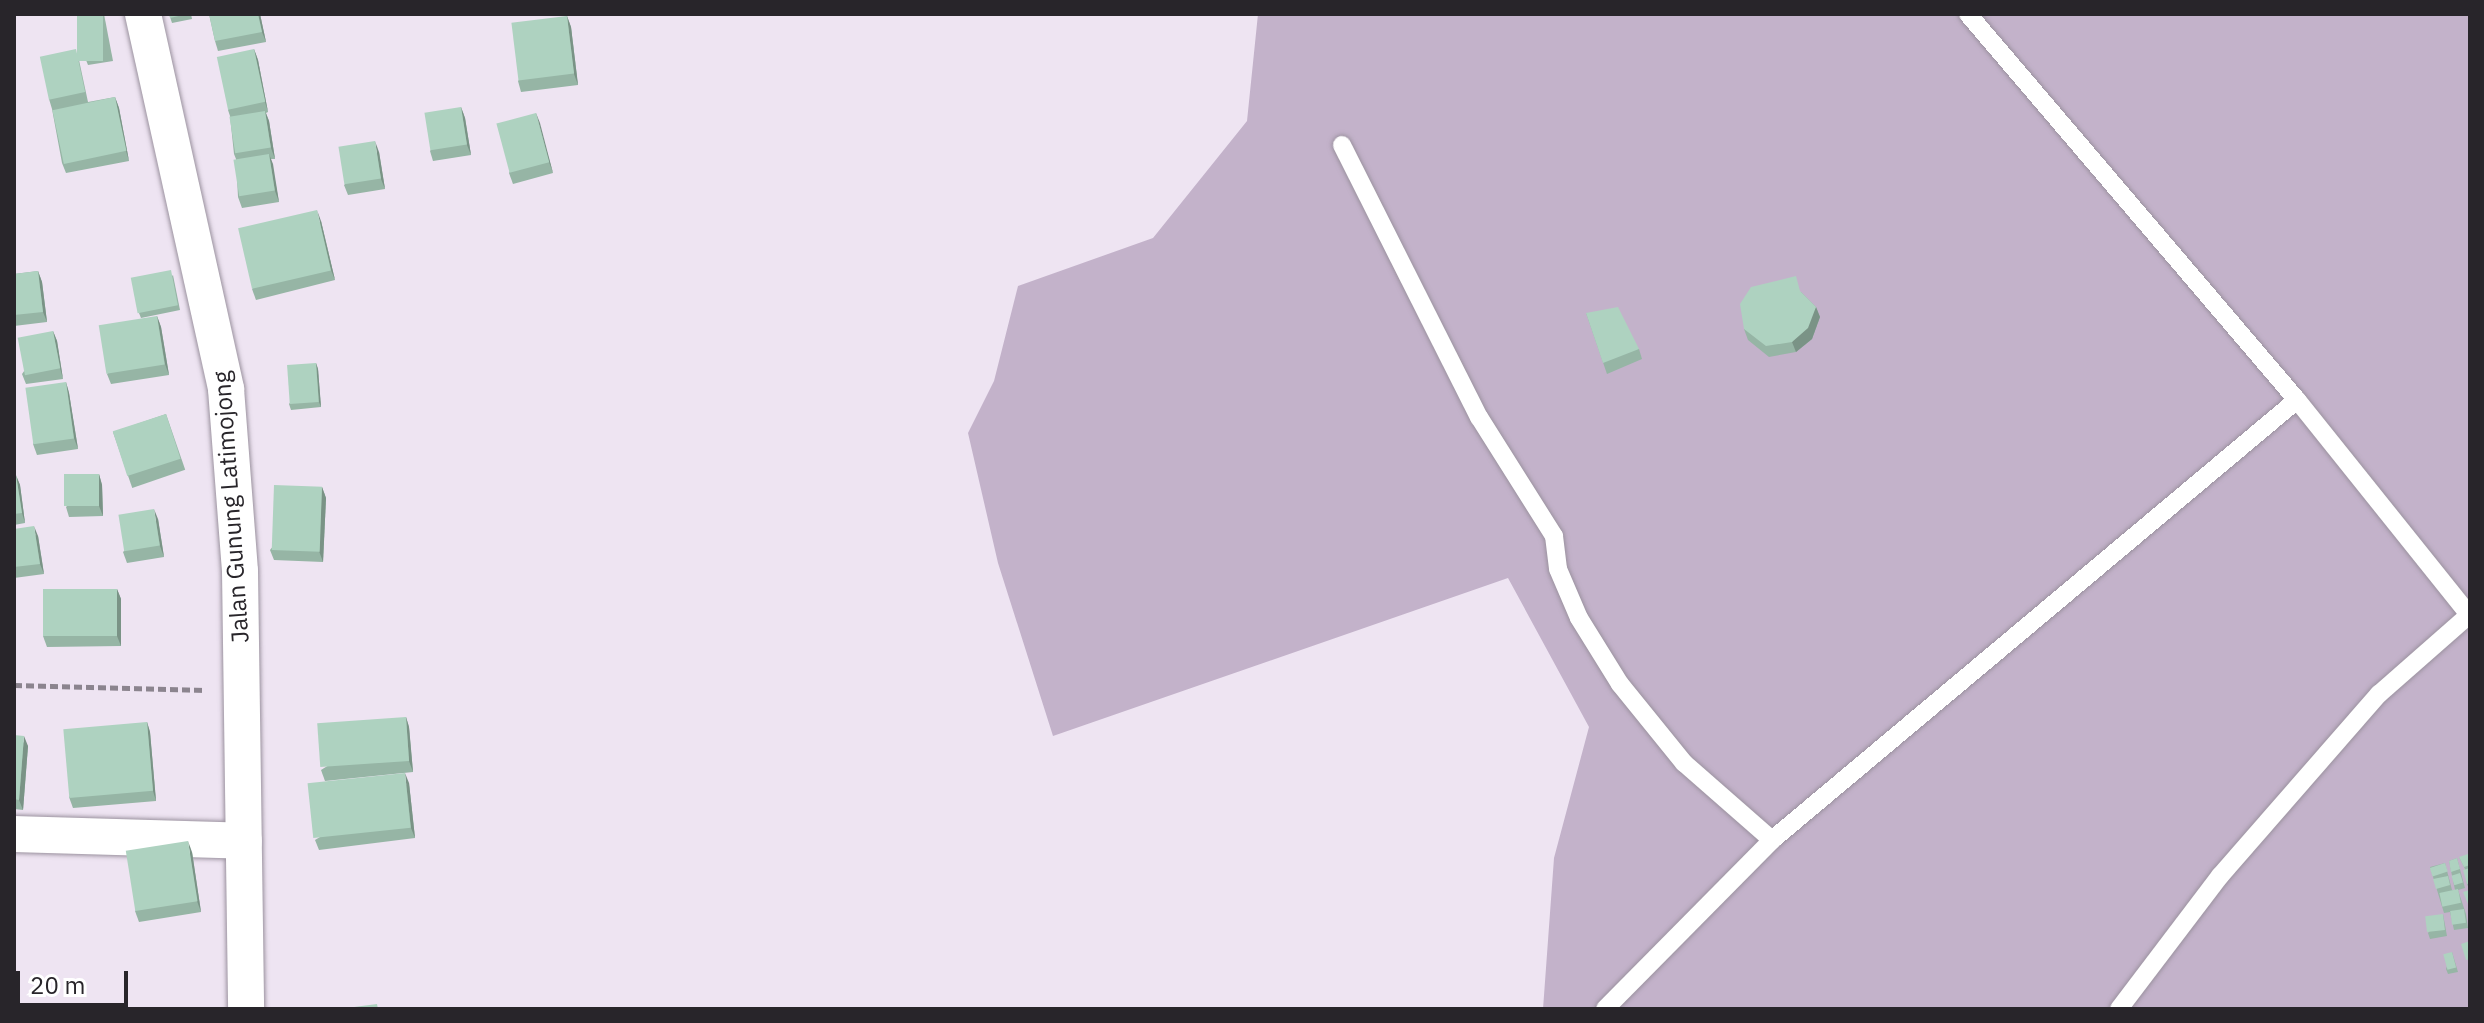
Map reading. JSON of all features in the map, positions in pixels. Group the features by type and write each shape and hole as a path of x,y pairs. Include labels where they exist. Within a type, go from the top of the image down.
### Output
{"street":[{"name":"Jalan Gunung Latimojong","path":"143,14 226,389 243,691 246,1009"},
{"path":"14,834 244,841"}],"lane":[{"path":"1968,14 2297,400 2470,615 2379,694 2220,876 2119,1009"},
{"path":"1342,145 1479,417 1554,536 1558,569 1579,618 1620,684 1684,763 1772,840"},
{"path":"1605,1009 1772,840 2297,400"}],"path":[{"path":"14,685 243,691"}],"shaded area":[{"path":"1258,14 2470,14 2470,1009 1543,1009 1554,858 1589,727 1508,578 1053,736 998,563 968,433 994,381 1018,286 1153,238 1247,121"}],"building":[{"path":"77,14 103,14 103,61 77,61"},
{"path":"209,14 258,14 262,32 215,41"},
{"path":"567,16 574,74 518,80 511,23"},
{"path":"76,49 85,92 49,100 40,57"},
{"path":"254,49 265,102 228,110 217,57"},
{"path":"115,97 126,151 64,164 52,110"},
{"path":"461,107 467,145 430,150 424,113"},
{"path":"265,111 271,148 235,153 229,117"},
{"path":"536,113 549,162 510,173 496,124"},
{"path":"375,141 381,179 344,184 338,147"},
{"path":"269,154 275,191 239,196 233,160"},
{"path":"317,210 331,270 252,289 238,228"},
{"path":"171,270 178,305 138,313 131,278"},
{"path":"38,271 43,312 14,315 14,274"},
{"path":"1796,276 1800,291 1816,307 1808,328 1792,342 1766,346 1744,329 1740,304 1751,287"},
{"path":"1618,307 1639,349 1603,363 1586,313"},
{"path":"157,316 165,364 106,374 99,325"},
{"path":"53,331 60,368 25,375 18,338"},
{"path":"316,363 319,402 290,404 287,365"},
{"path":"66,382 74,438 33,444 25,388"},
{"path":"166,414 181,459 127,476 113,431"},
{"path":"64,474 99,474 99,506 64,506"},
{"path":"14,475 22,513 14,514"},
{"path":"274,485 322,487 320,552 272,550"},
{"path":"154,509 160,546 124,551 118,515"},
{"path":"34,526 40,564 14,567 14,529"},
{"path":"43,589 117,589 117,636 43,636"},
{"path":"406,717 409,761 320,767 317,723"},
{"path":"147,722 153,791 69,798 63,729"},
{"path":"14,735 24,736 19,800 14,799"},
{"path":"405,773 411,828 313,838 308,783"},
{"path":"188,841 198,901 135,911 126,851"},
{"path":"2468,854 2470,865 2464,867 2459,857"},
{"path":"2457,858 2460,869 2451,872 2449,861"},
{"path":"2445,863 2448,872 2433,877 2430,868"},
{"path":"2470,868 2470,883 2467,884 2463,870"},
{"path":"2460,873 2463,883 2454,885 2451,876"},
{"path":"2448,876 2450,885 2436,889 2433,879"},
{"path":"2458,889 2461,903 2442,907 2439,893"},
{"path":"2470,890 2470,903 2468,904 2463,892"},
{"path":"2464,909 2466,923 2452,925 2450,911"},
{"path":"2443,914 2445,930 2427,932 2425,916"},
{"path":"2470,941 2470,959 2466,960 2461,944"},
{"path":"2452,952 2456,967 2447,970 2443,954"},
{"path":"377,1004 378,1009 339,1009"}]}
